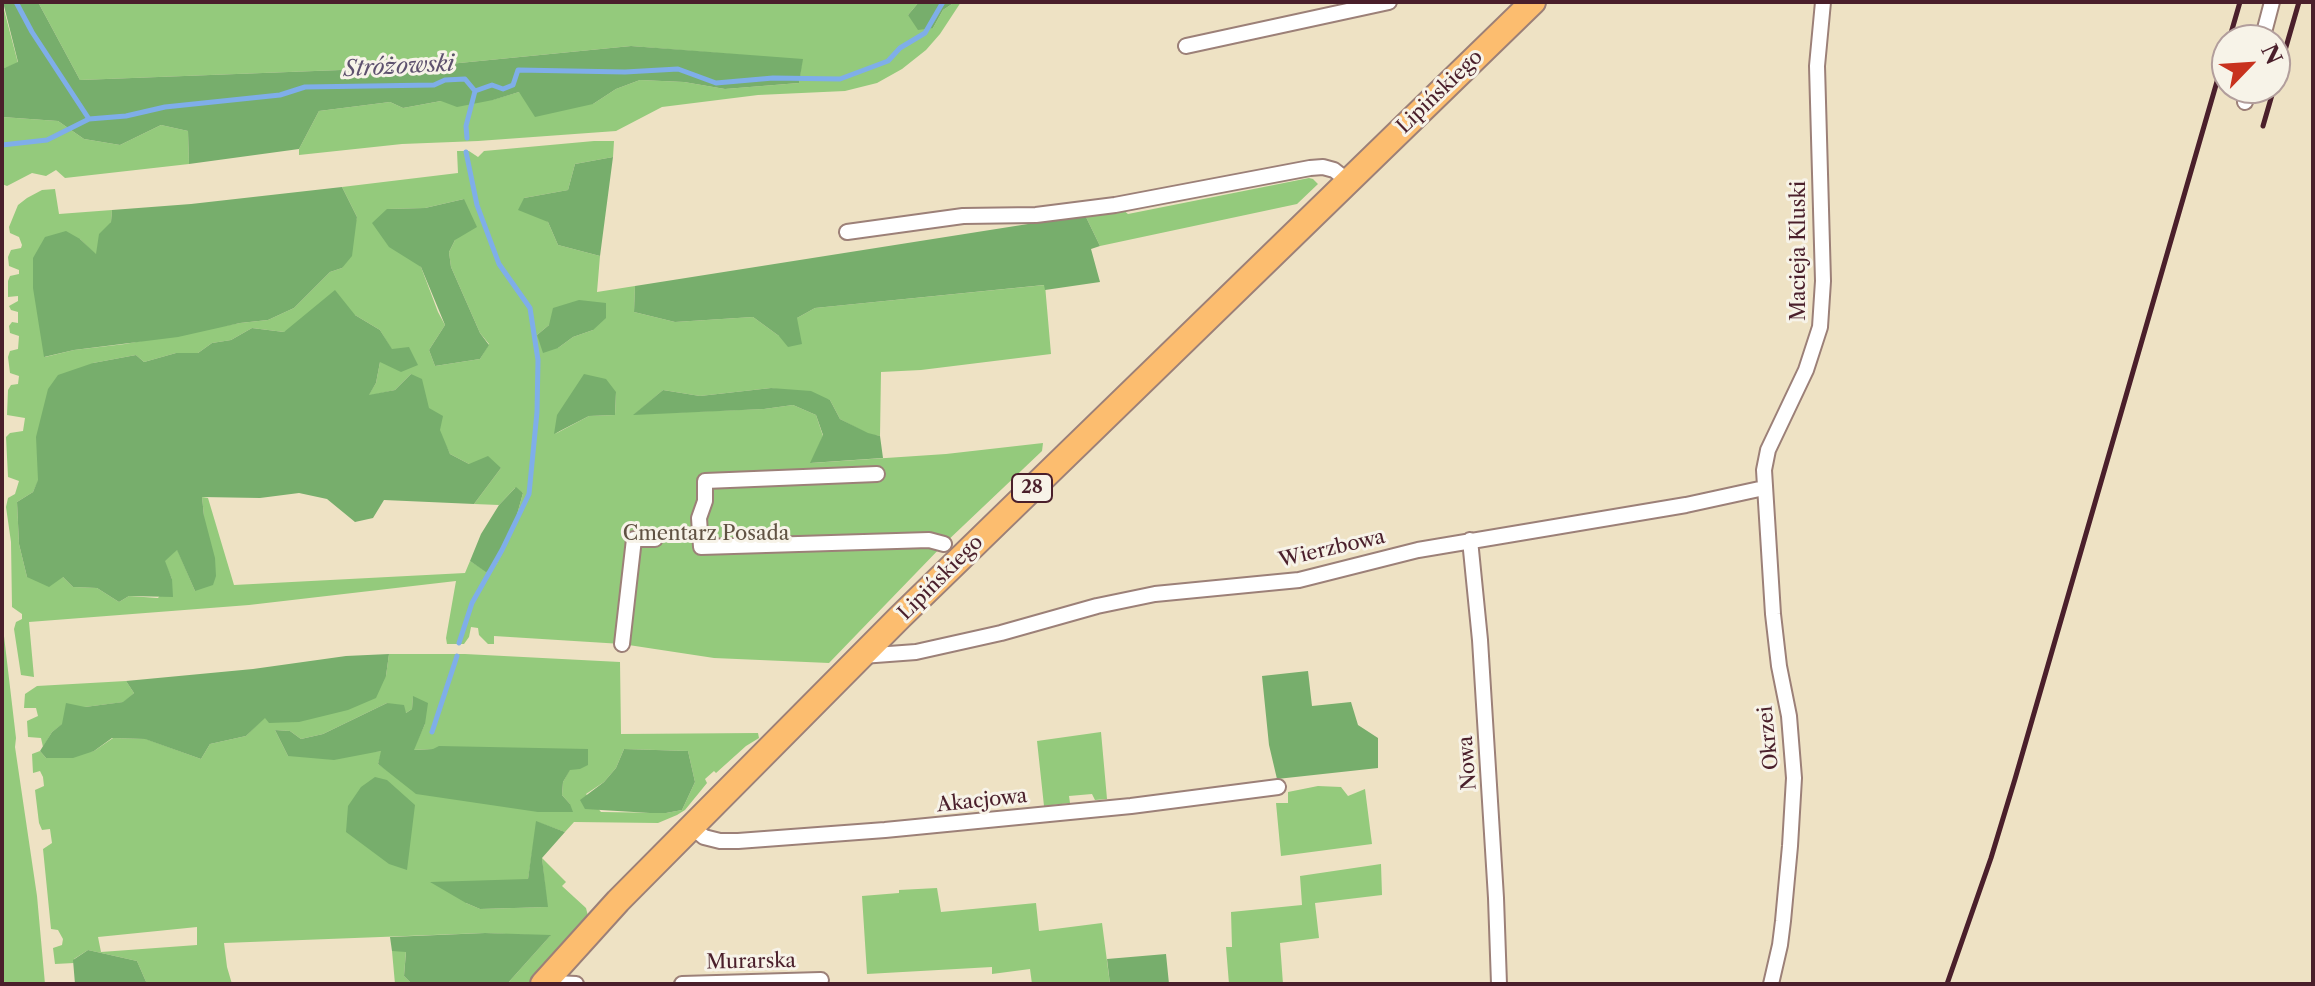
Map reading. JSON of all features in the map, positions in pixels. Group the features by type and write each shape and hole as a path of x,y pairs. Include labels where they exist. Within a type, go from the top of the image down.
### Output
{"main road":[{"name":"Lipińskiego","path":"545,981 599,921 862,656 1533,2"}],"street":[{"path":"1186,46 1389,2"},
{"name":"Macieja Kluski","path":"1764,488 1768,450 1806,370 1820,327 1823,281 1817,66 1823,2"},
{"path":"2266,24 2272,2"},
{"path":"847,232 963,216 1036,215 1115,205 1310,168 1334,170 1348,181"},
{"path":"877,474 705,481 705,501 699,518 701,547 929,540 944,544"},
{"name":"Wierzbowa","path":"862,656 916,652 962,643 1097,606 1155,594 1299,580 1376,559 1470,540 1686,505 1764,488"},
{"name":"Okrzei","path":"1764,488 1773,614 1789,716 1794,778 1783,921 1771,984"},
{"path":"622,644 634,539 655,539"},
{"name":"Nowa","path":"1470,540 1482,657 1499,984"},
{"name":"Akacjowa","path":"692,827 704,837 738,841 1115,808 1278,787"},
{"name":"Murarska","path":"682,984 821,980"},
{"path":"545,981 576,984"}],"green space":[{"path":"2,2 18,63 2,69"},
{"path":"3,2 38,2 80,80 419,67 631,46 803,59 799,83 725,89 684,82 640,80 616,89 593,104 535,117 519,92 457,107 441,101 403,108 390,102 319,111 299,149 189,164 188,131 161,125 120,145 84,139 58,121 2,117 2,69 18,62"},
{"path":"38,2 919,2 908,15 933,28 943,10 955,2 961,2 926,50 902,69 877,83 845,91 758,95 662,107 616,131 402,144 299,155 299,149 319,111 390,102 403,108 441,101 492,100 519,92 593,104 616,89 640,80 684,82 725,89 799,83 802,60 631,46 419,67 80,80"},
{"path":"919,2 955,2 943,10 933,28 918,30 908,15"},
{"path":"2,117 58,121 84,139 120,145 161,125 188,131 189,164 65,178 56,170 46,176 32,173 7,186 2,184"},
{"name":"Cmentarz Posada","path":"614,141 613,157 575,164 568,190 524,198 548,222 558,245 600,256 597,292 635,286 634,312 675,322 753,317 779,336 797,318 815,308 1045,285 1051,354 881,372 880,436 868,434 840,419 830,400 771,388 700,396 663,390 635,414 793,405 816,415 823,436 811,463 946,454 1043,443 1042,451 944,544 829,663 714,658 622,644 494,636 494,644 488,644 479,635 478,628 471,627 464,644 447,644 456,581 249,605 29,622 34,677 21,675 14,629 22,614 12,607 11,542 6,507 19,481 8,477 6,437 10,433 23,431 25,418 7,415 8,390 11,385 18,384 19,376 10,373 8,357 10,351 18,349 19,336 10,333 9,326 12,322 18,323 18,312 9,306 18,301 18,296 8,297 10,276 19,274 19,270 9,266 8,257 11,250 22,245 19,237 10,233 9,227 18,205 42,190 55,189 59,214 112,210 111,222 96,255 80,239 41,330 45,357 268,320 294,308 330,272 342,268 357,217 342,187 458,173 457,151 469,151 478,157 484,151","holes":["464,199 455,240 449,252 451,267 480,333 489,344 480,359 435,366 429,350 445,325 421,267 388,209 425,208","355,315 380,330 392,350 380,362 376,383 368,396 395,390 411,374 450,454 469,464 501,468 474,504 499,505 515,488 523,493 511,536 497,564 486,571 470,561 465,573 234,585 208,498 202,497 204,516 195,591 177,549 164,561 172,579 158,598 129,596 119,602 97,588 73,587 63,577 27,577 19,544 17,502 33,492 93,363 136,355 144,362 176,353 198,353 212,343 231,340 252,328 284,332","549,325 593,330 573,337 558,348 537,335","616,392 615,415 589,416 555,434"]},
{"path":"613,157 600,256 558,245 548,222 518,210 524,198 568,190 575,164"},
{"path":"1309,178 1318,184 1297,204 1100,246 1085,215 1122,209 1128,214"},
{"path":"342,187 357,217 352,256 342,268 330,272 294,308 268,320 44,357 33,288 33,258 45,237 66,231 96,254 99,234 111,222 112,210"},
{"path":"464,199 477,227 455,240 449,252 451,267 480,333 489,345 480,359 435,366 429,350 445,325 421,267 389,247 372,223 387,209 425,208"},
{"path":"1085,215 1100,246 1091,249 1100,282 1045,290 1044,285 815,308 797,318 802,344 788,347 779,336 753,317 675,322 634,312 635,286"},
{"path":"335,290 355,315 380,330 392,349 409,347 418,365 401,372 380,362 376,383 369,395 395,390 411,374 422,379 429,408 443,416 440,430 450,454 469,464 488,456 501,468 474,504 384,500 373,518 355,522 327,499 299,493 260,498 202,497 215,558 213,585 195,591 177,550 165,561 172,579 173,597 129,596 119,602 97,588 73,587 63,577 49,587 27,577 19,544 17,502 33,492 38,480 36,437 48,389 58,375 93,363 136,355 144,362 176,353 198,353 212,343 231,340 252,328 284,332"},
{"path":"579,300 606,303 606,318 593,330 543,353 537,335 549,325 553,308"},
{"path":"584,374 606,379 616,392 615,415 589,416 554,434 557,415"},
{"path":"771,388 811,391 830,400 840,419 880,436 883,458 810,463 823,435 816,415 793,405 633,415 663,390 700,396"},
{"path":"516,487 523,493 511,536 497,564 486,572 470,561 481,534 499,505"},
{"path":"2,619 15,747 37,896 45,984 2,984"},
{"path":"389,654 465,654 620,662 621,734 758,733 759,738 705,779 707,783 685,810 658,823 574,822 565,832 537,822 528,879 466,903 480,909 547,907 542,858 566,882 562,886 586,908 588,916 528,984 507,984 550,936 485,933 224,943 232,984 147,984 137,961 88,950 74,959 74,963 55,964 53,948 62,945 63,939 58,930 51,929 43,849 52,843 50,829 42,830 39,823 35,790 44,786 40,771 33,773 32,754 40,751 46,758 94,751 113,738 146,739 201,759 210,744 246,736 265,717 386,676","holes":["413,697 425,724 413,750 433,749 580,769 570,769 563,782 562,795 570,804 403,781 378,764 382,751 288,756 275,730 290,731 301,739 323,734 387,703 406,713 412,709","624,749 688,751 695,782 682,810 666,813 601,812 586,794 604,782 616,768","197,927 197,945 101,952 98,937"]},
{"path":"389,654 386,676 376,698 348,710 299,722 269,723 265,718 246,736 210,744 201,759 145,739 112,738 94,751 73,758 46,758 40,751 52,732 62,724 66,703 85,707 123,702 134,693 126,681 253,669 346,656"},
{"path":"1308,671 1312,706 1351,702 1358,725 1378,738 1378,768 1277,779 1269,745 1262,676"},
{"path":"126,681 134,693 124,702 85,707 52,732 43,747 41,738 28,737 27,721 38,716 36,708 24,708 25,694 37,686"},
{"path":"413,696 428,703 425,724 414,750 439,746 588,749 588,765 570,770 563,782 562,795 573,812 538,812 416,794 378,764 381,751 334,760 288,756 275,730 290,731 301,739 323,734 387,703 404,705 406,713 412,709"},
{"path":"1101,732 1107,799 1095,800 1092,794 1069,796 1070,803 1044,806 1037,741"},
{"path":"624,749 688,751 695,782 682,810 650,813 585,809 580,800 604,782 616,768"},
{"path":"375,777 387,780 415,805 407,870 389,864 346,832 348,806 361,787"},
{"path":"1318,786 1341,787 1348,796 1365,789 1372,844 1281,856 1276,803 1288,803 1288,792"},
{"path":"536,821 565,832 542,858 548,907 480,909 430,882 528,879"},
{"path":"1381,864 1382,895 1315,903 1319,938 1280,943 1283,984 1229,984 1226,947 1232,947 1231,912 1302,905 1300,876"},
{"path":"937,888 941,912 1036,903 1039,931 1102,923 1110,984 1032,984 1030,969 992,974 992,967 867,974 862,896"},
{"path":"485,933 551,935 507,984 412,984 404,976 406,952 392,951 390,937"},
{"path":"88,950 137,961 147,984 75,984 73,960"},
{"path":"392,951 406,951 404,976 412,984 395,984"},
{"path":"1166,954 1169,984 1110,984 1107,959"}],"waterway":[{"name":"Stróżowski","path":"16,2 89,119 126,116 165,107 280,95 305,87 434,85 445,80 465,79 475,91 492,85 503,89 513,85 518,70 625,72 678,69 716,83 773,78 840,79 888,61 900,48 925,33 943,2"},
{"path":"467,138 466,126 475,91"},
{"path":"2,145 47,140 89,119"},
{"path":"459,643 472,603 529,494 537,412 538,360 530,308 499,264 477,205 466,152"},
{"path":"432,732 457,656"}],"railway":[{"path":"2234,24 2240,2"},
{"path":"2291,30 2299,2"},
{"path":"1947,984 2015,779 2211,102"},
{"path":"2263,126 2269,104"}]}
